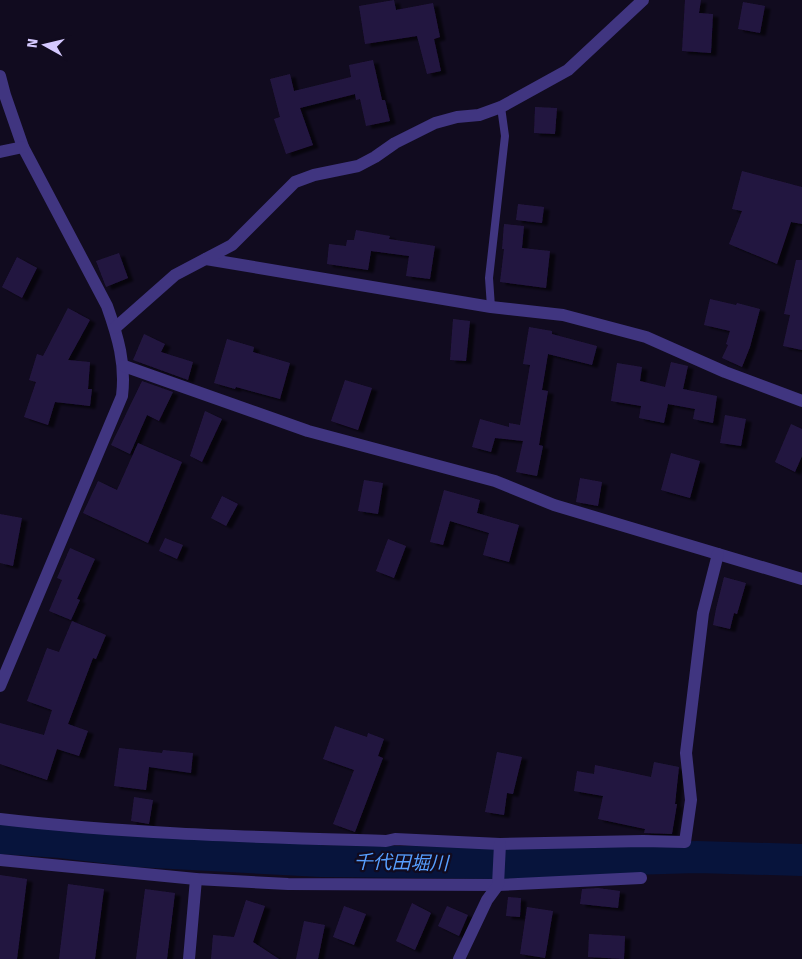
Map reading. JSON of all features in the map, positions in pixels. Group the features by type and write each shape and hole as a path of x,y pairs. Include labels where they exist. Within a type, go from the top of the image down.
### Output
{"street":[{"path":"115,328 175,275 232,245 295,182 314,175 358,166 395,143 436,123 457,117 480,115 500,107 568,70 643,0"},
{"path":"0,76 4,95 23,147 108,306 124,366 122,396 0,686"},
{"path":"0,152 23,147"},
{"path":"206,259 491,307 563,315 646,337 725,372 802,401"},
{"path":"124,366 308,431 495,481 554,505 802,579"},
{"path":"0,819 59,826 185,835 386,842 395,839 500,844 643,840 685,842 691,800 686,753 703,613 718,554"},
{"path":"460,959 487,900 498,884 500,844"},
{"path":"0,860 196,879 288,884 498,884 641,878"},
{"path":"189,959 196,879"}],"lane":[{"path":"491,307 489,278 505,136 500,107"}],"building":[{"path":"394,0 396,10 433,3 440,37 434,39 441,71 427,74 417,36 365,44 359,6"},
{"path":"685,0 701,0 699,13 713,14 711,53 682,51"},
{"path":"743,2 765,6 760,33 738,29"},
{"path":"373,60 382,100 385,100 390,121 366,126 360,99 356,100 355,94 300,108 313,145 286,154 274,119 280,117 270,79 290,74 294,91 351,77 349,65"},
{"path":"535,107 557,108 555,134 534,133"},
{"path":"742,171 802,187 802,224 791,222 777,264 729,244 742,211 732,209"},
{"path":"518,204 544,207 542,223 516,220"},
{"path":"504,224 524,226 522,248 550,251 546,288 500,282 504,249 502,249"},
{"path":"356,230 390,236 389,239 435,246 430,279 406,276 409,256 371,251 368,270 327,264 329,244 346,246 347,240 354,240"},
{"path":"119,253 128,278 106,287 96,261"},
{"path":"17,257 37,268 22,298 2,287"},
{"path":"796,260 802,260 802,350 783,346 790,315 784,314"},
{"path":"710,299 760,309 750,347 742,367 722,358 728,345 726,344 730,331 704,325"},
{"path":"68,308 90,320 68,360 90,362 88,389 92,389 90,406 55,402 48,425 24,417 36,382 29,380 37,354 43,356"},
{"path":"453,319 470,321 466,361 450,360"},
{"path":"529,327 552,331 552,334 597,346 592,365 548,354 542,390 548,391 539,445 543,446 537,476 516,472 523,441 495,438 491,452 472,447 480,419 509,427 509,423 520,425 530,365 523,364"},
{"path":"144,334 165,344 161,352 193,362 188,380 133,360"},
{"path":"227,339 254,347 253,352 290,363 280,399 214,383"},
{"path":"671,362 688,366 683,389 717,396 713,423 693,419 695,409 668,404 664,423 639,418 641,406 611,401 617,363 642,367 640,381 665,387"},
{"path":"345,380 372,388 358,430 331,421"},
{"path":"142,381 173,392 159,421 147,415 130,454 111,445"},
{"path":"205,411 222,419 202,462 190,456"},
{"path":"725,415 746,419 741,446 720,443"},
{"path":"791,424 802,429 802,456 795,472 775,462"},
{"path":"138,443 182,462 148,543 83,513 98,481 117,490"},
{"path":"671,453 700,461 690,498 661,490"},
{"path":"580,478 602,482 598,506 576,502"},
{"path":"364,480 383,483 378,514 358,511"},
{"path":"444,490 480,500 477,513 519,525 509,562 483,555 489,533 450,521 443,545 430,542"},
{"path":"222,496 238,504 226,526 211,518"},
{"path":"0,514 22,518 13,566 0,563"},
{"path":"165,538 183,545 177,559 159,551"},
{"path":"388,539 406,546 394,578 376,571"},
{"path":"70,548 95,559 77,599 80,600 71,620 49,611 62,580 57,578"},
{"path":"724,577 746,583 737,614 734,613 730,629 713,625"},
{"path":"72,621 106,635 96,659 93,658 68,724 88,731 79,756 57,749 47,780 0,764 0,723 44,735 52,710 27,701 47,648 59,652"},
{"path":"335,726 367,737 368,733 384,739 378,756 383,758 355,832 333,824 354,770 323,759"},
{"path":"119,748 162,753 163,750 193,753 191,773 149,767 146,790 114,786"},
{"path":"497,752 522,757 513,794 507,793 504,815 485,812"},
{"path":"654,762 679,767 675,804 677,804 672,834 644,833 645,829 598,819 603,796 574,791 577,771 594,774 595,765 651,777"},
{"path":"134,797 153,800 149,824 131,821"},
{"path":"0,875 27,879 17,959 0,959"},
{"path":"68,884 104,889 95,959 59,959"},
{"path":"598,888 620,891 618,908 580,904 582,889"},
{"path":"145,889 175,893 167,959 136,959"},
{"path":"508,897 521,898 520,917 506,916"},
{"path":"246,900 265,906 253,942 279,959 211,959 213,935 234,937"},
{"path":"412,903 431,913 415,950 396,941"},
{"path":"344,906 366,914 354,945 333,937"},
{"path":"447,906 468,915 459,936 438,926"},
{"path":"527,907 553,911 545,958 520,954"},
{"path":"304,921 325,925 318,959 296,959"},
{"path":"589,934 625,936 624,959 588,957"}],"waterway":[{"name":"千代田堀川","path":"0,838 61,842 136,851 321,861 503,863 697,857 802,860"}]}
